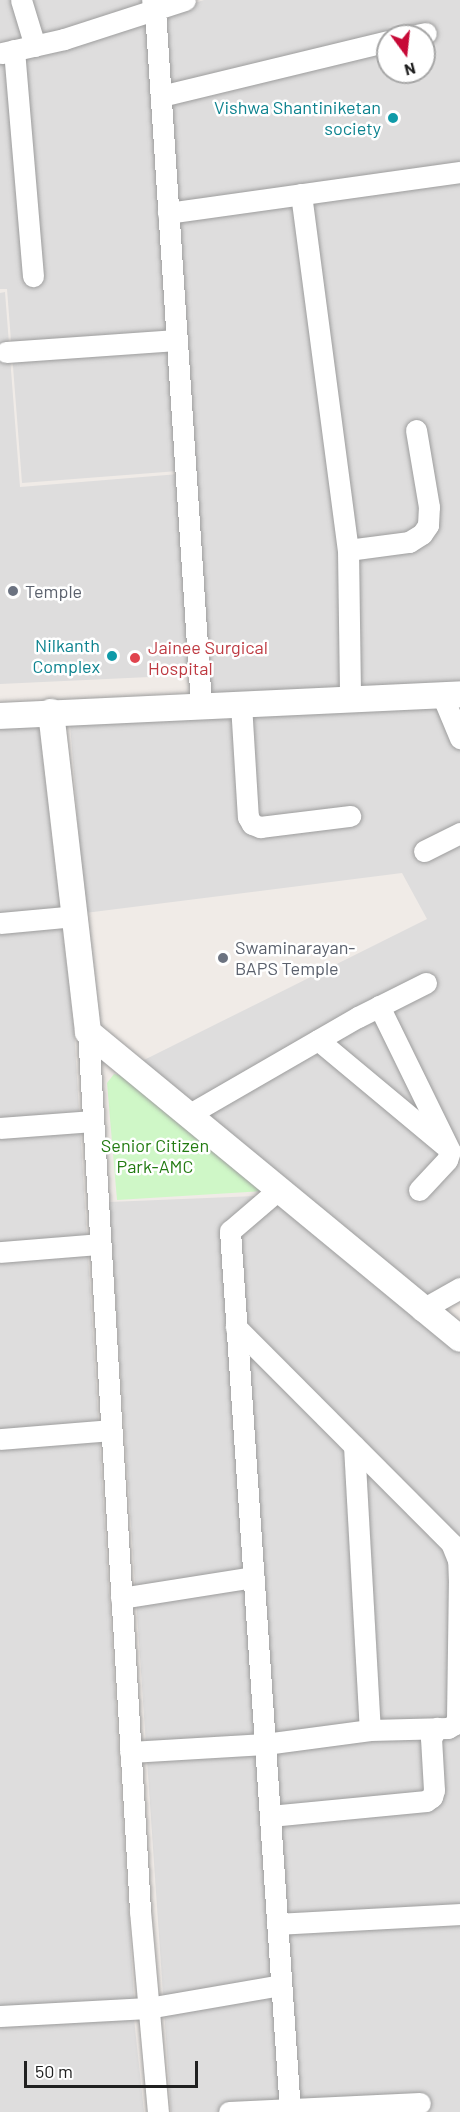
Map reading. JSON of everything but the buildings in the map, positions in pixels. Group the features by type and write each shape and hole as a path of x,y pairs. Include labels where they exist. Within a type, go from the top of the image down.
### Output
{"street":[{"path":"21,0 35,46"},
{"path":"33,276 7,52 35,46 154,5 185,0"},
{"path":"154,5 201,705"},
{"path":"161,96 376,44"},
{"path":"168,213 460,172"},
{"path":"301,194 348,550 350,699"},
{"path":"6,352 177,340"},
{"path":"348,550 409,542 422,534 428,525 429,507 416,430"},
{"path":"0,716 451,694 460,738"},
{"path":"241,704 248,817 252,824 260,827 350,816"},
{"path":"51,712 88,1032 130,1752 148,2008 158,2112"},
{"path":"424,850 460,834"},
{"path":"0,923 75,916"},
{"path":"188,1115 379,1006 426,983"},
{"path":"379,1006 450,1151 447,1161 418,1190"},
{"path":"88,1032 421,1310 460,1339"},
{"path":"318,1040 450,1151"},
{"path":"0,1128 93,1121"},
{"path":"278,1190 230,1231 290,2110"},
{"path":"0,1251 100,1244"},
{"path":"421,1310 460,1288"},
{"path":"130,1752 265,1744 370,1730 437,1728 455,1724 457,1719 458,1560 451,1543 236,1327"},
{"path":"0,1439 111,1430"},
{"path":"354,1446 370,1730"},
{"path":"121,1598 253,1577"},
{"path":"270,1816 426,1801 432,1797 434,1790 431,1738 437,1728"},
{"path":"277,1924 460,1914"},
{"path":"0,2016 148,2008 281,1985"},
{"path":"229,2112 420,2103"}],"shaded area":[{"path":"0,0 168,0 0,48"},
{"path":"204,0 460,0 460,687 205,699 191,470 22,483 7,289 0,289 0,61 60,47"},
{"path":"5,292 20,487 179,474 192,675 0,684 0,293"},
{"path":"460,707 460,1298 437,1312 142,1061 427,919 402,873 85,913 70,724"},
{"path":"39,725 74,1030 134,1999 0,2006 0,727"},
{"path":"277,1195 460,1341 460,2112 171,2112 109,1202"},
{"path":"134,2018 144,2112 0,2112 0,2027"}],"green space":[{"name":"Senior Citizen Park-AMC","path":"114,1074 124,1076 263,1191 117,1200 107,1083"}],"place":[{"name":"Vishwa Shantiniketan society","path":"393,118"},
{"name":"Temple","path":"13,591"},
{"name":"Nilkanth Complex","path":"112,656"},
{"name":"Jainee Surgical Hospital","path":"135,658"},
{"name":"Swaminarayan- BAPS Temple","path":"223,958"}]}
